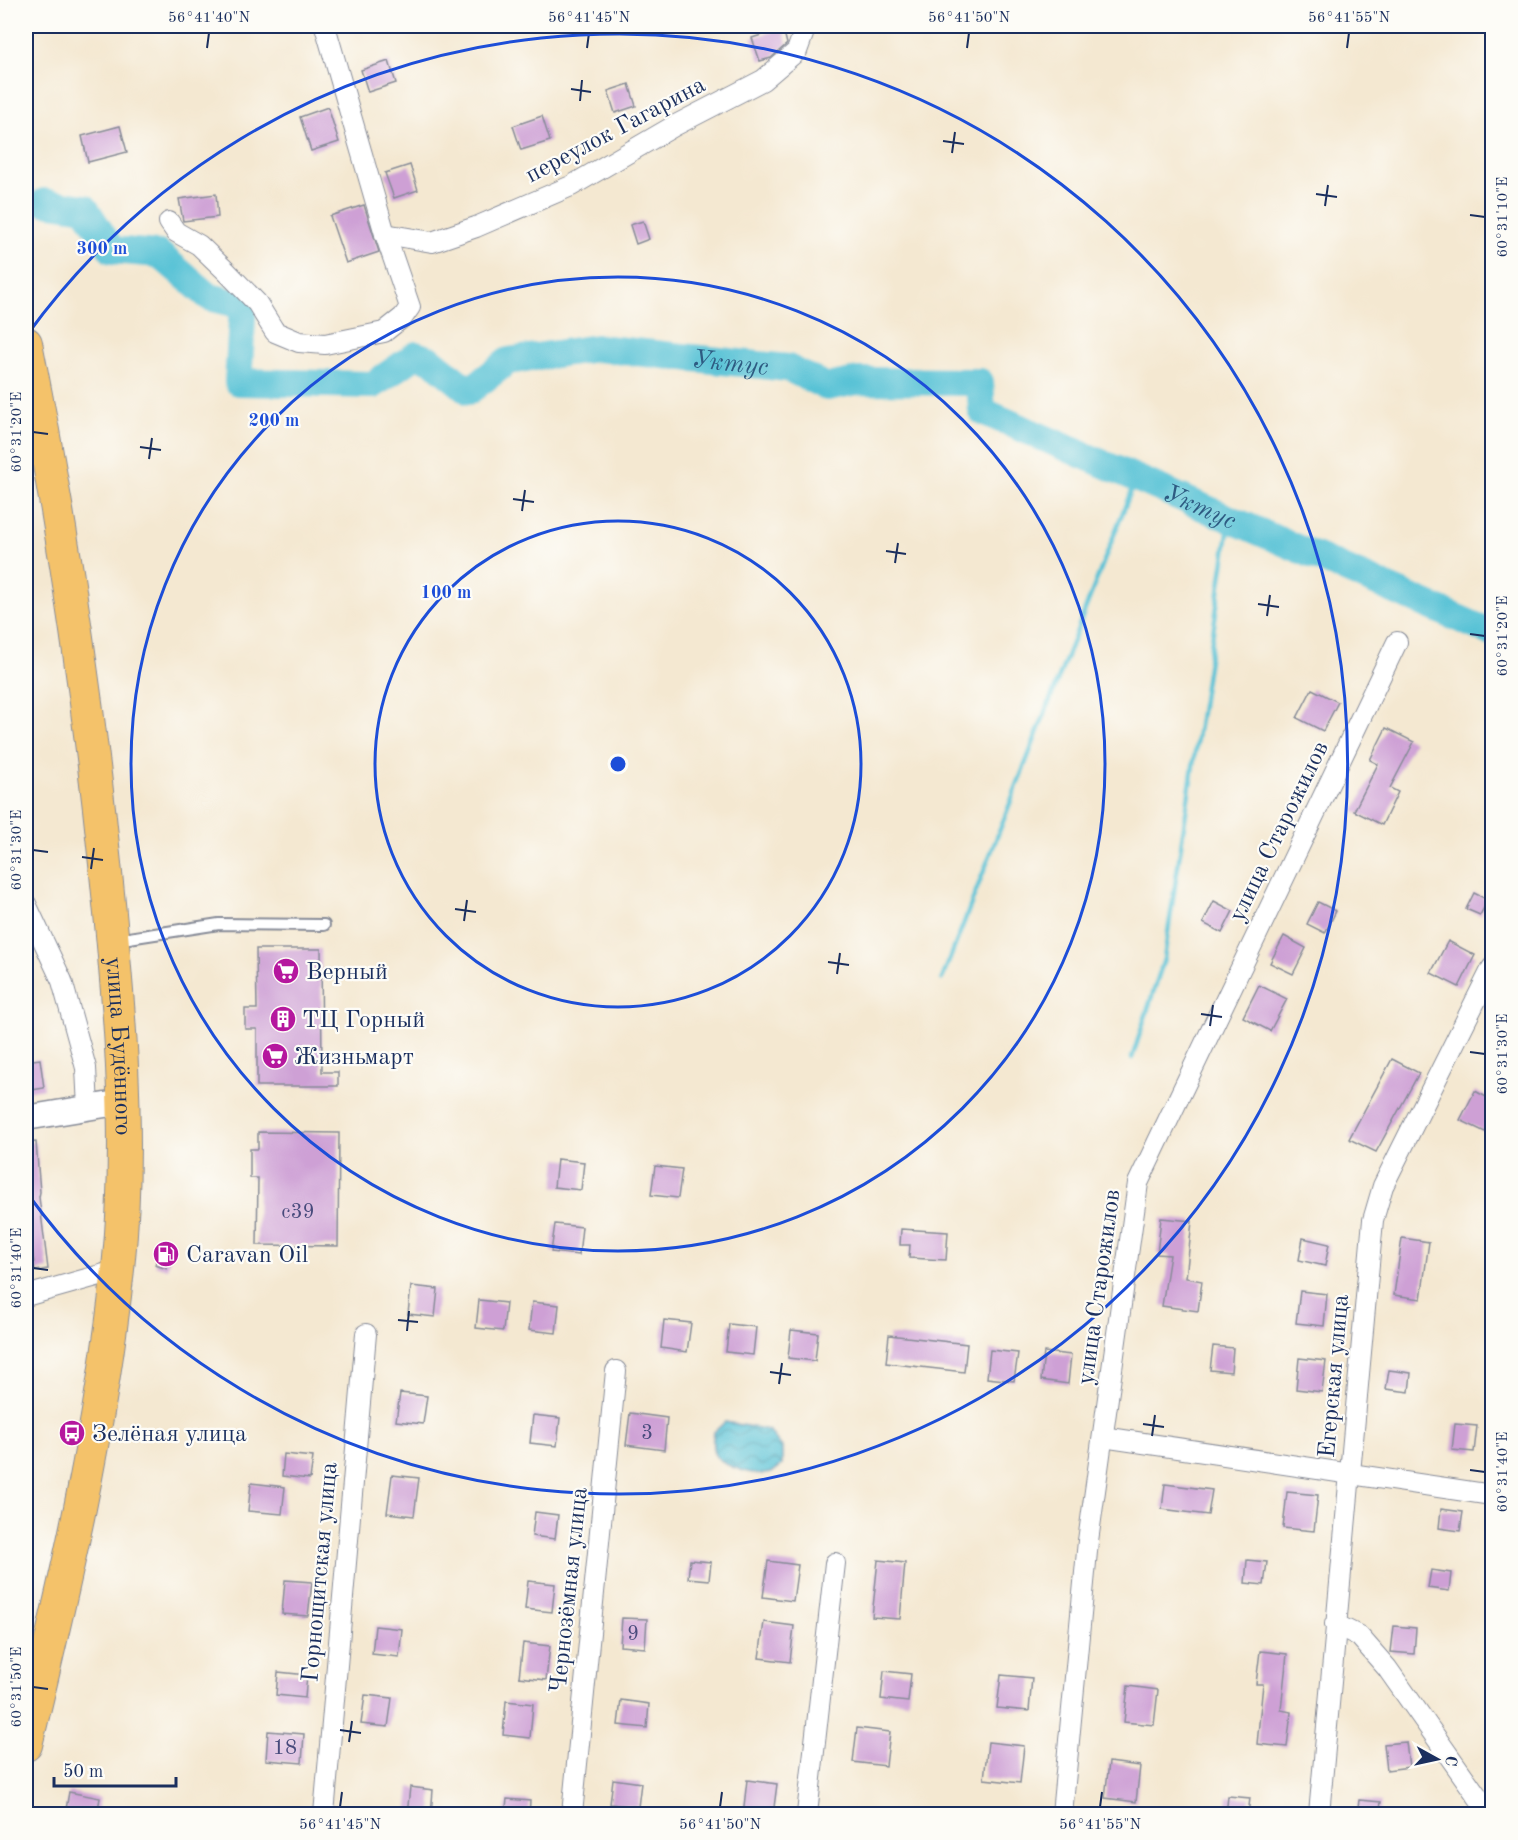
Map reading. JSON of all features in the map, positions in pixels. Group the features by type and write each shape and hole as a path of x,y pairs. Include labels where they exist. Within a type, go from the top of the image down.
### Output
{"main road":[{"name":"улица Будённого","path":"26,343 53,476 92,743 113,940 123,1102 123,1178 118,1270 79,1512 57,1618 26,1744"}],"street":[{"path":"169,222 176,232 199,245 257,303 274,332 299,342 325,344 384,332 403,317 410,307 386,234 326,26"},
{"name":"переулок Гагарина","path":"386,234 432,242 476,227 571,186 674,126 764,80 797,51 806,26"},
{"name":"улица Старожилов","path":"1062,1815 1088,1541 1138,1183 1397,642"},
{"path":"26,904 62,981 86,1068 87,1108"},
{"name":"Егерская улица","path":"1319,1815 1373,1220 1383,1186 1492,968"},
{"path":"26,1118 123,1102"},
{"path":"26,1296 118,1270"},
{"name":"Горнощитская улица","path":"324,1815 366,1334"},
{"name":"Чернозёмная улица","path":"572,1815 616,1371"},
{"path":"1103,1437 1349,1475 1492,1494"},
{"path":"807,1815 836,1563"},
{"path":"1335,1624 1359,1636 1387,1668 1490,1815"}],"lane":[{"path":"113,940 219,924 324,925"}],"water":[{"path":"725,1422 768,1430 782,1447 782,1465 770,1473 757,1474 720,1460 713,1451 713,1438 714,1432"}],"building":[{"path":"783,28 787,44 771,58 760,61 752,38"},
{"path":"389,61 396,83 368,92 361,70"},
{"path":"629,84 636,106 615,113 608,91"},
{"path":"328,107 339,142 311,151 300,117"},
{"path":"542,116 550,141 521,150 513,126"},
{"path":"120,126 127,152 88,162 82,136"},
{"path":"410,165 418,190 394,198 385,173"},
{"path":"216,194 218,217 183,221 179,199"},
{"path":"364,205 379,252 346,263 330,216"},
{"path":"643,221 649,239 636,244 630,225"},
{"path":"1312,689 1338,702 1323,731 1297,718"},
{"path":"1386,728 1414,742 1390,788 1398,792 1382,825 1354,811 1378,764 1370,760"},
{"path":"1474,893 1488,900 1480,915 1466,909"},
{"path":"1214,901 1233,911 1222,933 1203,923"},
{"path":"1318,902 1336,911 1325,933 1307,924"},
{"path":"1284,936 1306,948 1293,974 1270,963"},
{"path":"1448,941 1475,955 1459,987 1431,973"},
{"name":"ТЦ Горный","path":"256,949 321,949 322,1072 338,1072 338,1086 257,1086 257,1029 245,1029 245,1009 257,1009"},
{"path":"1259,985 1287,999 1270,1031 1243,1017"},
{"path":"40,1059 44,1088 26,1091 26,1061"},
{"path":"1392,1059 1419,1073 1376,1152 1349,1139"},
{"path":"1475,1091 1492,1100 1492,1117 1485,1132 1460,1120"},
{"path":"258,1132 339,1133 338,1246 257,1245 258,1178 250,1178 250,1149 258,1149"},
{"path":"36,1142 39,1197 48,1269 35,1271 26,1202 26,1143"},
{"path":"557,1159 584,1162 581,1190 554,1187"},
{"path":"655,1166 682,1169 678,1198 651,1195"},
{"path":"1161,1218 1192,1221 1186,1278 1202,1281 1198,1311 1162,1306 1170,1255 1157,1254"},
{"path":"555,1224 582,1227 579,1255 551,1252"},
{"path":"901,1229 948,1232 946,1260 909,1258 910,1245 900,1245"},
{"path":"1303,1238 1329,1244 1325,1266 1299,1260"},
{"path":"1402,1238 1429,1242 1421,1299 1394,1295"},
{"path":"161,1243 173,1246 167,1269 155,1265"},
{"path":"411,1286 438,1289 435,1317 408,1314"},
{"path":"1300,1291 1327,1294 1324,1326 1296,1323"},
{"path":"479,1300 506,1303 503,1331 476,1328"},
{"path":"532,1302 559,1305 556,1333 529,1330"},
{"path":"664,1320 691,1323 687,1352 661,1348"},
{"path":"729,1324 756,1327 753,1355 726,1352"},
{"path":"791,1330 818,1333 815,1361 788,1358"},
{"path":"889,1335 967,1344 964,1372 886,1363"},
{"path":"1213,1346 1233,1348 1231,1372 1210,1370"},
{"path":"990,1350 1018,1353 1014,1381 987,1378"},
{"path":"1044,1352 1071,1355 1068,1384 1041,1380"},
{"path":"1299,1358 1326,1361 1322,1392 1296,1389"},
{"path":"1389,1370 1411,1373 1409,1392 1386,1389"},
{"path":"400,1393 427,1396 423,1424 396,1421"},
{"path":"630,1413 667,1418 664,1450 626,1445"},
{"path":"533,1415 560,1418 557,1446 530,1443"},
{"path":"1455,1424 1477,1426 1474,1452 1452,1450"},
{"path":"284,1454 313,1457 310,1479 282,1476"},
{"path":"392,1475 419,1478 414,1516 387,1513"},
{"path":"251,1483 285,1487 282,1514 248,1511"},
{"path":"1165,1484 1212,1490 1208,1515 1162,1509"},
{"path":"1287,1492 1318,1495 1314,1531 1283,1528"},
{"path":"1441,1509 1463,1512 1460,1531 1439,1528"},
{"path":"535,1512 558,1515 555,1539 532,1536"},
{"path":"690,1560 711,1562 709,1580 688,1578"},
{"path":"878,1560 905,1563 900,1619 872,1617"},
{"path":"1247,1560 1267,1562 1264,1585 1245,1583"},
{"path":"768,1561 798,1565 793,1601 763,1597"},
{"path":"1431,1570 1451,1573 1449,1591 1428,1588"},
{"path":"285,1580 312,1582 308,1616 282,1614"},
{"path":"528,1581 555,1584 552,1612 525,1609"},
{"path":"622,1618 647,1619 645,1648 620,1646"},
{"path":"764,1622 794,1626 790,1662 759,1658"},
{"path":"375,1626 402,1629 399,1657 372,1654"},
{"path":"1394,1626 1416,1628 1414,1654 1391,1652"},
{"path":"523,1643 550,1646 546,1680 519,1677"},
{"path":"1260,1651 1287,1654 1281,1710 1291,1712 1287,1747 1257,1744 1263,1684 1256,1684"},
{"path":"884,1671 911,1674 908,1702 881,1699"},
{"path":"278,1672 307,1675 305,1698 276,1695"},
{"path":"1001,1675 1032,1678 1029,1711 997,1708"},
{"path":"1128,1686 1158,1690 1154,1725 1124,1722"},
{"path":"365,1695 392,1698 388,1727 361,1724"},
{"path":"621,1700 649,1704 647,1728 618,1725"},
{"path":"506,1701 533,1704 530,1738 503,1735"},
{"path":"857,1728 890,1732 886,1766 853,1762"},
{"path":"268,1731 304,1734 302,1763 266,1760"},
{"path":"988,1742 1024,1746 1020,1783 984,1779"},
{"path":"1406,1742 1409,1767 1387,1770 1384,1744"},
{"path":"1109,1762 1140,1766 1136,1802 1105,1798"},
{"path":"613,1779 641,1783 638,1807 610,1804"},
{"path":"747,1780 777,1784 773,1815 743,1815"},
{"path":"410,1787 433,1790 431,1815 407,1815"},
{"path":"69,1792 100,1798 97,1815 65,1815"},
{"path":"1228,1796 1250,1798 1248,1815 1226,1815"},
{"path":"507,1799 530,1801 529,1815 505,1815"},
{"path":"1359,1800 1381,1802 1379,1815 1357,1815"}],"waterway":[{"name":"Уктус","path":"44,202 85,208 112,250 159,254 209,297 243,305 238,382 373,385 416,355 431,360 469,391 508,361 597,348 788,368 827,387 857,381 980,382 982,411 1492,633"},
{"path":"942,979 1136,478"},
{"path":"1132,1058 1164,959 1230,519"}],"place":[{"name":"Верный","path":"286,971"},
{"name":"ТЦ Горный","path":"283,1019"},
{"name":"Жизньмарт","path":"275,1056"},
{"name":"Caravan Oil","path":"166,1254"},
{"name":"Зелёная улица","path":"72,1433"}]}
